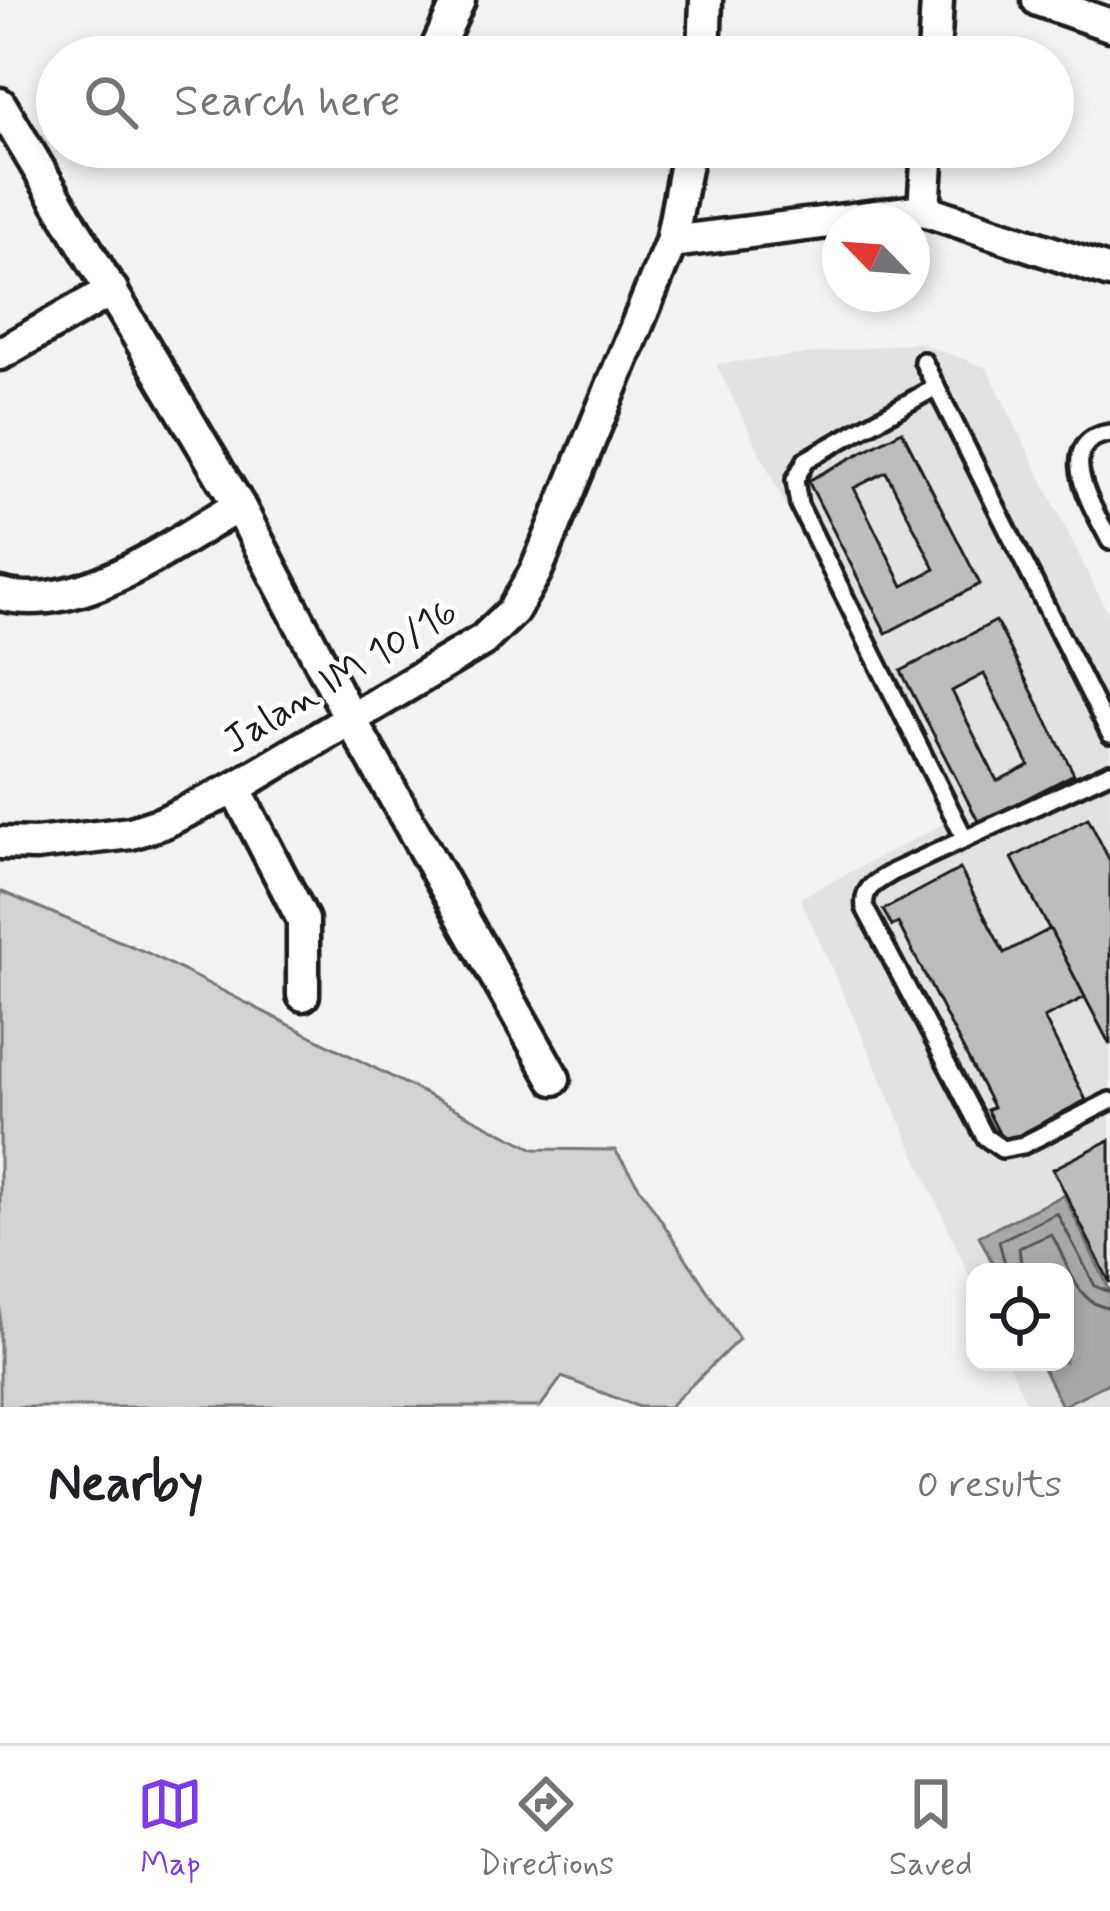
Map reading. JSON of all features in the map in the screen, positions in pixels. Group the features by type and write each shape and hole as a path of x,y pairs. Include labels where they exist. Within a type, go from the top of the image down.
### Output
{"street":[{"path":"443,36 459,0"},
{"path":"705,36 706,0"},
{"path":"935,36 937,0"},
{"path":"1038,0 1110,25"},
{"path":"0,104 36,164"},
{"path":"39,168 239,506 351,720 554,1079"},
{"name":"Jalan IM 10/16","path":"0,843 36,844 130,833 196,808 483,640 513,611 536,571 671,242 685,168"},
{"path":"924,204 927,168"},
{"path":"930,212 1110,272"},
{"path":"671,242 822,223"},
{"path":"0,354 112,290"},
{"path":"0,594 45,599 73,595 239,506"},
{"path":"235,788 303,920 303,995"}],"lane":[{"path":"923,361 1110,734"},
{"path":"936,387 806,460 798,467 795,480 799,505 965,839"},
{"path":"1110,433 1086,444 1079,480 1110,541"},
{"path":"1110,772 893,872 868,886 863,898 985,1138 1002,1149 1023,1145 1110,1101"}],"shaded area":[{"path":"918,342 987,368 1110,618 1110,1407 1028,1407 1012,1371 1074,1371 1074,1263 966,1263 966,1268 800,898 943,824 716,364"},
{"path":"0,891 148,953 534,1149 615,1150 739,1339 669,1407 639,1407 562,1377 540,1407 0,1407"}],"water":[{"path":"1064,1195 1110,1291 1110,1382 1062,1406 1044,1371 1074,1371 1074,1263 992,1263 979,1236"}],"building":[{"path":"902,431 980,584 886,633 808,481","holes":["886,472 935,569 903,586 854,488"]},
{"path":"996,621 1074,774 979,823 901,671","holes":["984,674 1029,765 997,781 952,691"]},
{"path":"1088,818 1110,861 1110,1045 1012,858"},
{"path":"960,869 1004,953 1050,929 1085,997 1044,1018 1086,1100 1004,1143 987,1110 993,1107 898,923 892,926 883,910"},
{"path":"1110,1140 1110,1283 1053,1169"}]}
